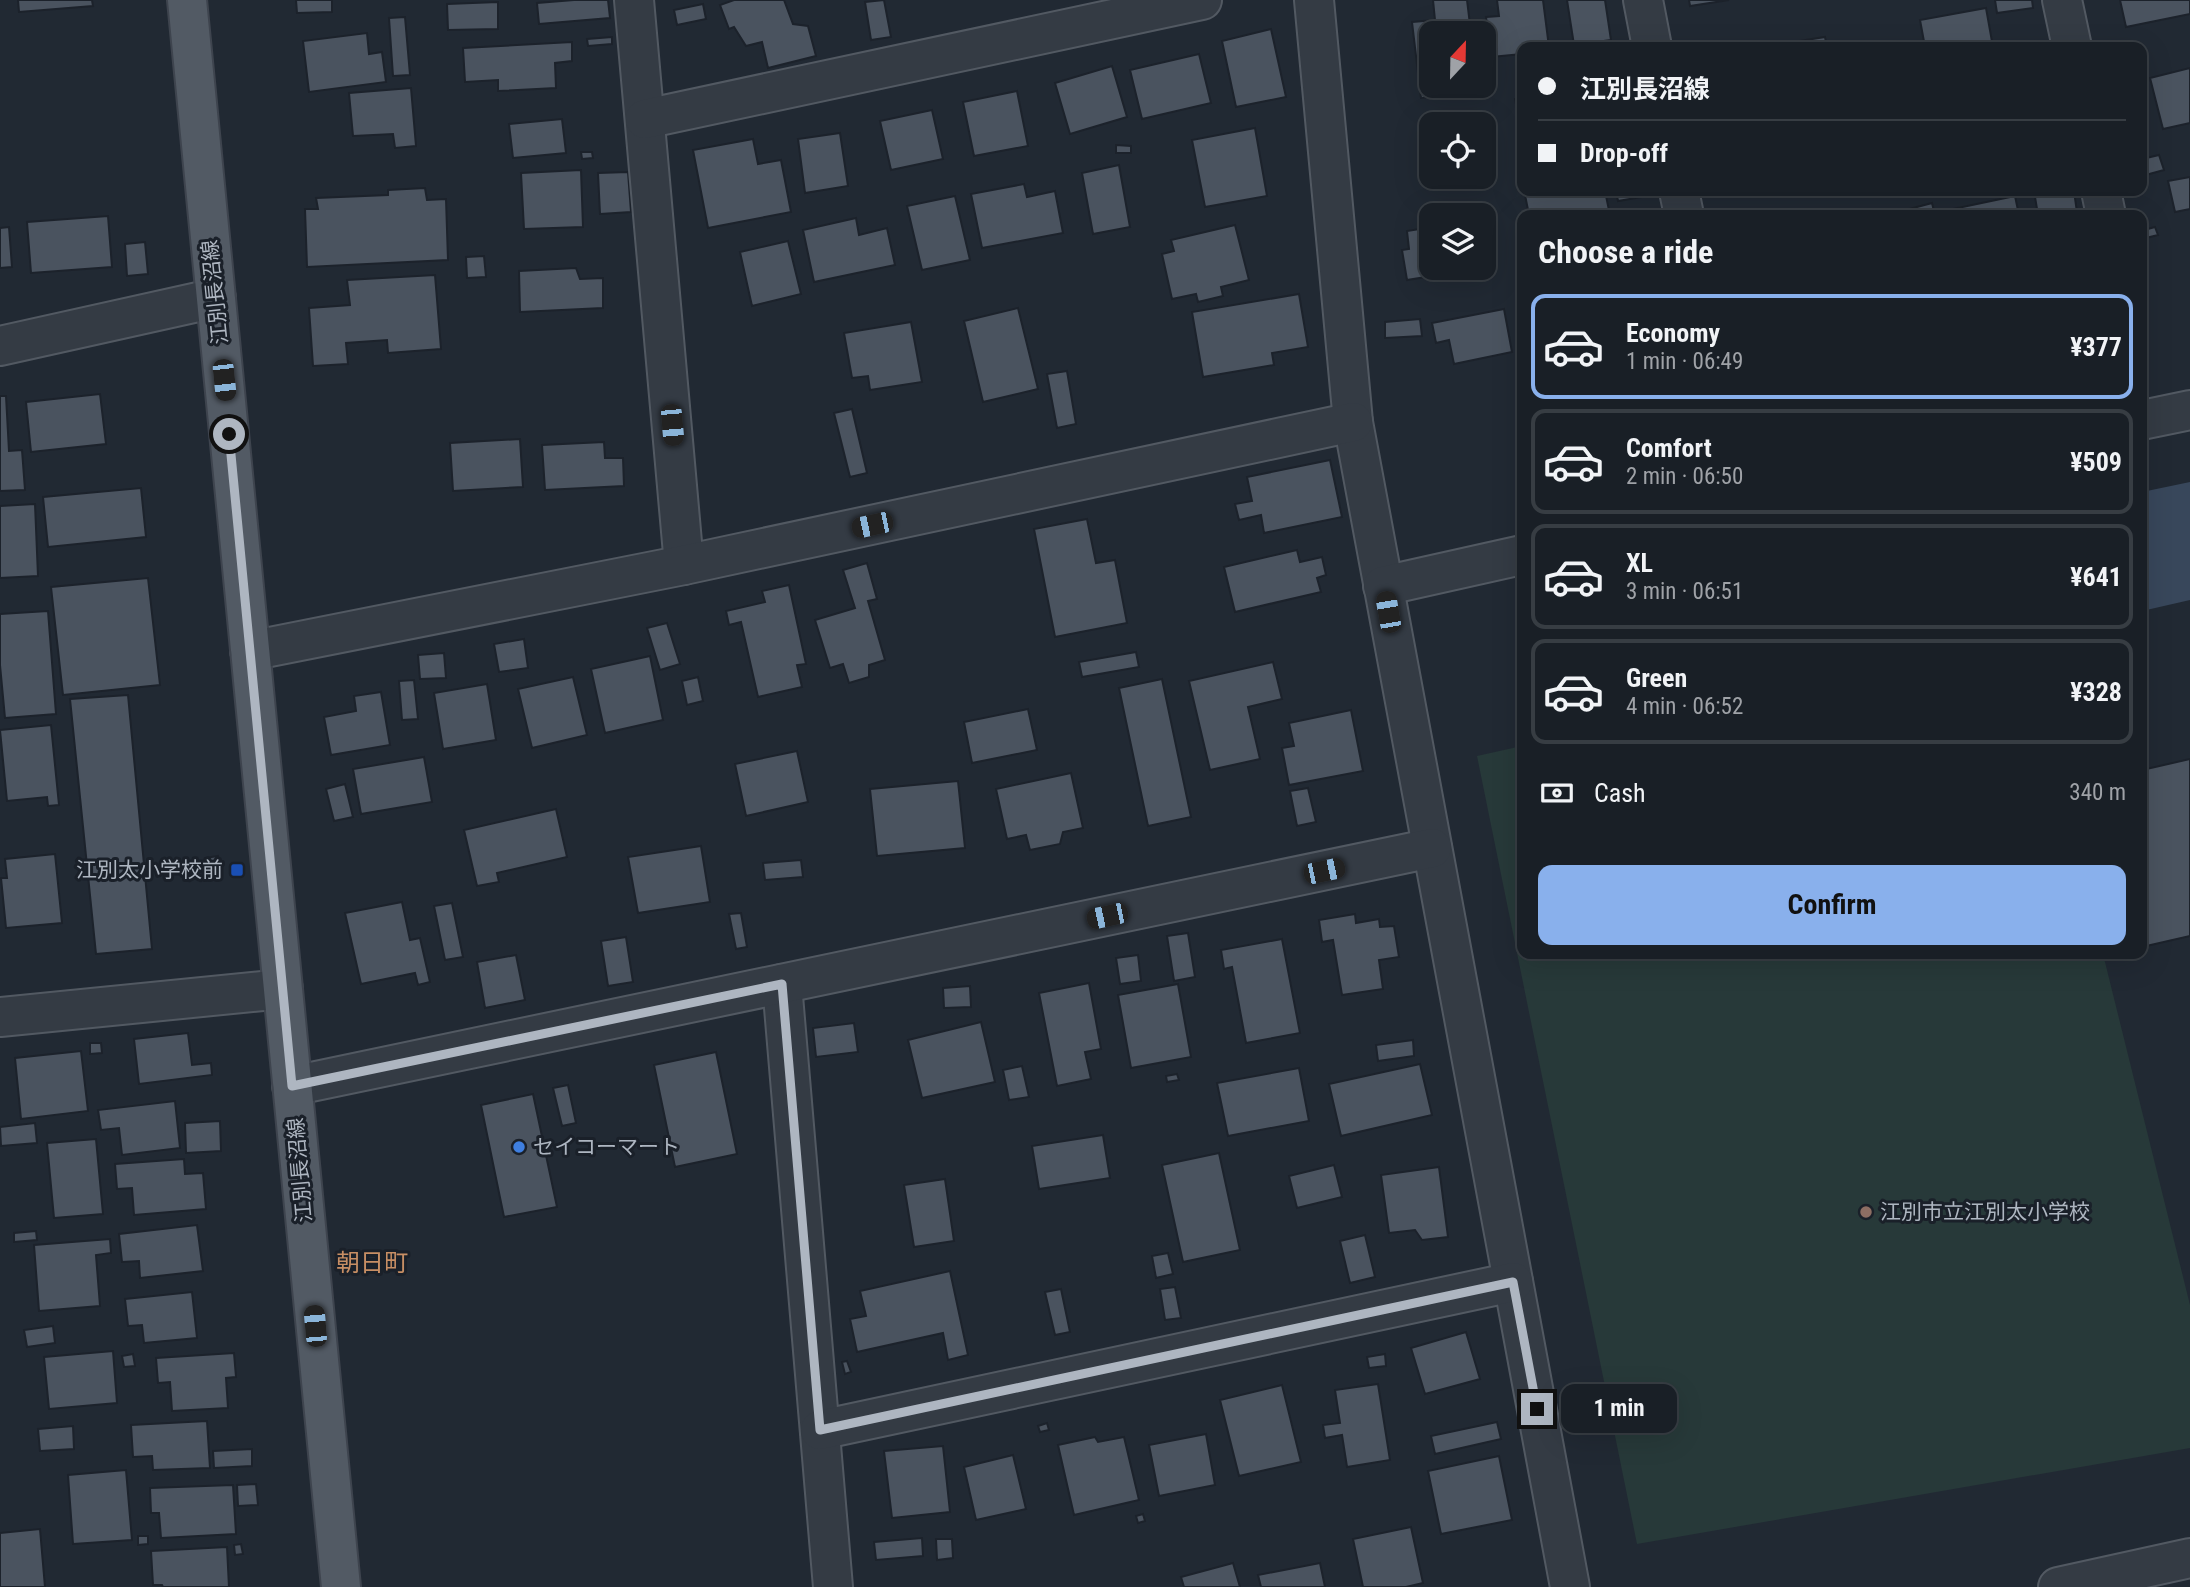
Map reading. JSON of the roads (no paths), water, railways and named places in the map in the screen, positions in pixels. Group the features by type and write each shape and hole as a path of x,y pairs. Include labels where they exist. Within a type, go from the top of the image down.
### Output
{"main road":[{"name":"江別長沼線","path":"187,0 341,1587"}],"street":[{"path":"634,0 684,565"},
{"path":"645,119 1202,0"},
{"path":"1314,0 1353,422 1570,1587"},
{"path":"1643,0 1651,42"},
{"path":"2062,0 2071,42"},
{"path":"0,346 216,298"},
{"path":"2147,410 2190,410"},
{"path":"250,651 684,565 1353,422"},
{"path":"1383,586 1517,556"},
{"path":"292,1086 1432,848"},
{"path":"782,984 833,1587"},
{"path":"0,1017 283,989"},
{"path":"820,1430 1513,1282"},
{"path":"2058,1587 2190,1558"}],"water":[{"path":"2190,482 2190,600 2147,610 2147,491"}],"place":[{"name":"江別太小学校前","path":"237,870"},
{"name":"セイコーマート","path":"519,1147"},
{"name":"江別市立江別太小学校","path":"1866,1212"}],"district":[{"name":"朝日町","path":"372,1263"}]}
